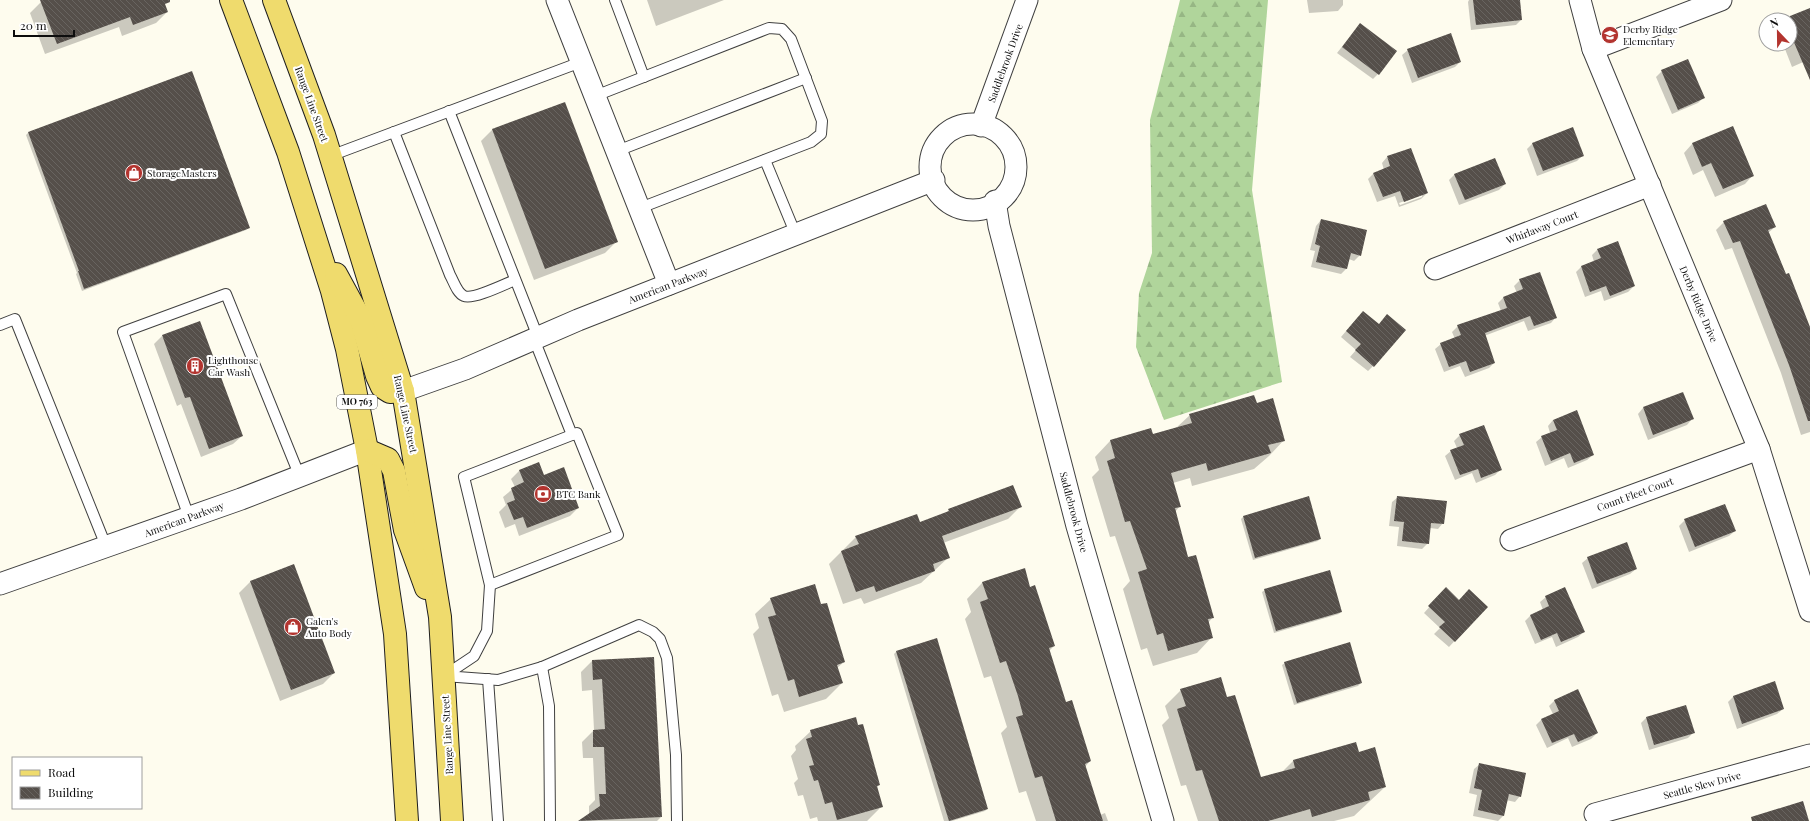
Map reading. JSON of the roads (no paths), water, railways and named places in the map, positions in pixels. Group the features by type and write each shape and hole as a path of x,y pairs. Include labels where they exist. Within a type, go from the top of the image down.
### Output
{"main road":[{"name":"MO 763","path":"231,0 288,152 332,291 347,349 367,450 395,634 407,821"},
{"name":"Range Line Street","path":"274,0 330,156 403,391 441,630 452,821"},
{"path":"315,236 362,320 377,376 382,387 390,392 403,391"},
{"path":"367,450 388,459 394,471 405,530 441,630"}],"street":[{"path":"557,0 669,284"},
{"name":"Saddlebrook Drive","path":"981,126 1027,0"},
{"name":"Derby Ridge Drive","path":"1580,0 1593,49 1759,449 1810,611"},
{"path":"1593,49 1721,0"},
{"path":"967,124 981,126 996,129 1012,146 1016,160 1016,175 1008,193 983,209 963,209 949,203 939,194 929,168 931,153 939,140 950,130 967,124"},
{"name":"American Parkway","path":"403,391 465,369 536,338 669,284 934,180"},
{"name":"Whirlaway Court","path":"1435,269 1650,185"},
{"name":"Saddlebrook Drive","path":"995,201 999,226 1077,526 1163,821"},
{"name":"Count Fleet Court","path":"1511,540 1759,449"},
{"name":"American Parkway","path":"0,584 300,477 367,450"},
{"name":"Seattle Slew Drive","path":"1595,814 1810,755"}],"lane":[{"path":"615,0 644,77"},
{"path":"595,96 769,28 782,29 791,39 822,122 820,134 811,142 640,208"},
{"path":"330,156 582,62"},
{"path":"617,151 806,78"},
{"path":"449,111 515,280 572,435"},
{"path":"394,132 450,275 459,292 465,296 472,296 515,280"},
{"path":"765,160 796,235"},
{"path":"189,517 123,332 226,294 300,477"},
{"path":"0,325 16,319 106,546"},
{"path":"444,676 474,656 487,631 490,585 464,476 576,433 618,535 490,585"},
{"path":"444,676 498,680 542,667 639,625 653,632 660,639 667,658 676,755 677,821"},
{"path":"542,667 549,706 550,821"},
{"path":"488,679 498,821"}],"place":[{"name":"Derby Ridge Elementary","path":"1610,35"},
{"name":"StorageMasters","path":"134,173"},
{"name":"Lighthouse Car Wash","path":"195,366"},
{"name":"BTC Bank","path":"543,494"},
{"name":"Galen's Auto Body","path":"293,627"}]}
